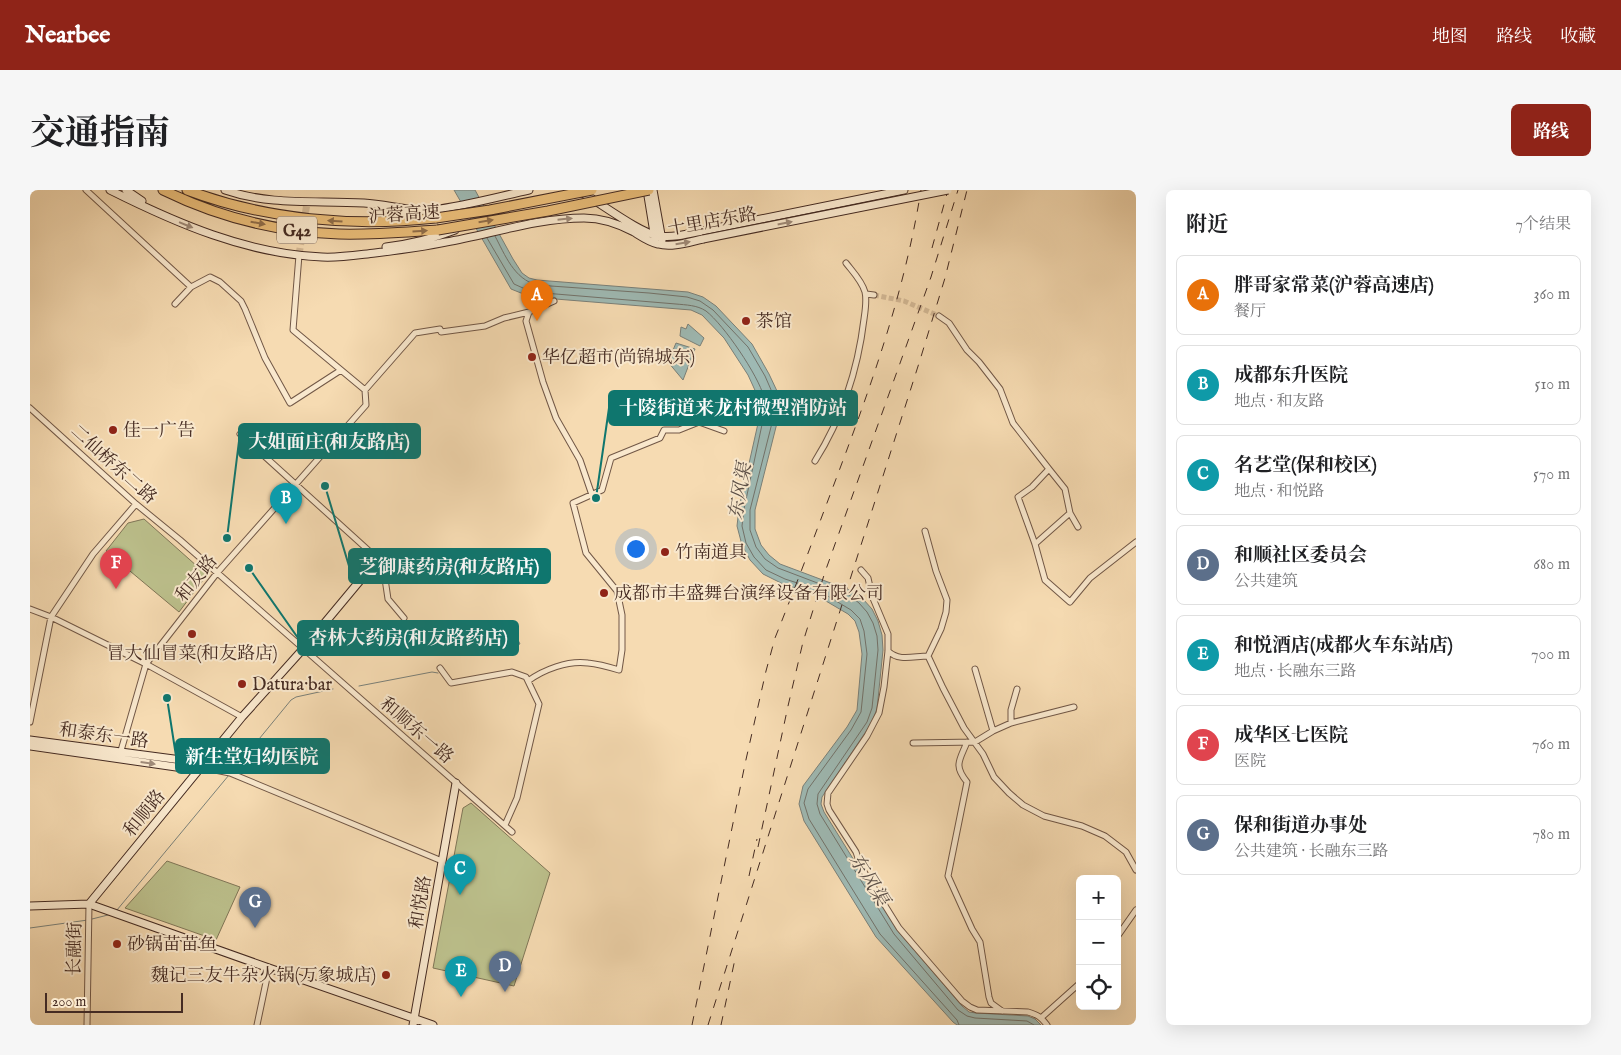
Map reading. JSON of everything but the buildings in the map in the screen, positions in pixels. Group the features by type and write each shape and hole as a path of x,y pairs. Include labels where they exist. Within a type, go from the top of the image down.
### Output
{"highway":[{"name":"沪蓉高速","path":"163,190 194,204 250,222 338,234 438,233 467,224 548,212 650,190"},
{"name":"沪蓉高速","path":"187,190 207,198 257,211 339,221 391,221 433,218 490,210 592,190"}],"street":[{"path":"86,190 191,286"},
{"name":"十里店东路","path":"110,190 161,214 215,236 284,253 324,257 406,250 462,240 517,227 585,218 618,224 660,245 703,239 948,190"},
{"path":"126,190 161,214"},
{"path":"218,190 275,201 363,203 431,210 529,190"},
{"path":"225,190 237,194"},
{"name":"十里店东路","path":"578,190 642,230 658,236 674,236 702,231 904,190"},
{"path":"650,190 660,245"},
{"path":"330,202 433,218"},
{"path":"324,257 415,243 438,233"},
{"path":"299,255 293,330 365,390 415,333 485,326 504,318 530,312 554,301"},
{"path":"815,460 825,444 843,405 862,333 866,294 859,280 846,263"},
{"path":"175,304 191,286 210,276 235,294 245,309 265,358 290,403 341,370"},
{"path":"866,294 874,295"},
{"path":"530,312 526,321 543,382 556,418 580,460 592,495"},
{"path":"939,316 948,324 1000,389 1014,423 1065,489 1070,513 1078,527"},
{"name":"和友路","path":"120,756 146,664 217,573 366,405 365,390"},
{"name":"二仙桥东二路","path":"30,408 136,504 217,573"},
{"path":"528,681 537,674 564,665 586,662 619,670 622,650 622,615 617,590 586,553 573,503 602,490 611,458 660,438 664,430 679,430 699,422 724,432"},
{"path":"240,434 378,559 384,572 388,599 404,618"},
{"path":"1049,469 1032,487 1018,497 1035,544 1045,580 1070,602 1090,578 1131,544 1136,542"},
{"path":"30,722 51,617 93,554 136,504"},
{"path":"1035,544 1070,513"},
{"path":"924,531 946,600 946,612 941,629 928,656"},
{"name":"和顺路","path":"89,904 242,717 303,649 378,559"},
{"path":"861,570 868,578 872,596 888,634 884,688 879,713 867,736 828,793 827,804 856,852 861,867 899,928 962,1001 977,1010 1028,1012 1042,1017 1047,1025"},
{"name":"和顺东一路","path":"217,573 512,832"},
{"path":"30,610 51,617 146,664 242,717"},
{"path":"888,650 895,657 928,656"},
{"path":"928,656 952,707 964,728 975,742 994,777 1023,805 1044,816 1082,826 1105,836 1126,852 1136,870"},
{"path":"440,668 451,684 512,672 526,677 540,704 517,798 505,826"},
{"path":"976,668 993,731"},
{"path":"1010,723 1011,710 1017,690"},
{"path":"913,743 975,742 1010,723 1074,707"},
{"name":"和泰东一路","path":"30,740 120,756 201,767"},
{"path":"967,742 958,766 960,773 967,782 948,876 972,930 980,942 988,997 991,1003 1003,1011"},
{"path":"30,746 120,756"},
{"path":"201,767 230,773 442,861"},
{"name":"和悦路","path":"414,1022 456,783"},
{"path":"30,906 89,904 110,910 414,1022 433,1025"},
{"name":"长融街","path":"87,1025 89,904"},
{"path":"1121,931 1136,910"},
{"path":"257,1025 269,968"},
{"path":"1042,1017 1076,987"}],"green space":[{"path":"144,519 207,575 179,612 106,551 128,523"},
{"path":"471,803 550,873 514,986 433,968 463,808"},
{"path":"167,861 240,887 216,940 125,908"}],"water":[{"path":"454,190 475,190 513,259 522,273 529,278 688,292 703,297 716,306 752,344 777,391 778,404 777,423 755,510 755,529 761,545 780,564 852,591 863,599 872,609 882,635 883,650 877,709 871,724 822,797 821,804 824,812 898,931 962,1006 969,1012 1028,1016 1035,1019 1041,1025 957,1025 953,1022 876,937 804,821 799,804 803,786 847,727 857,710 862,654 859,632 855,621 848,614 814,594 783,584 763,574 750,560 742,545 737,526 739,508 759,419 759,399 748,375 724,338 702,315 691,310 531,297 511,289"},
{"path":"688,324 704,338 700,346 680,336 681,327 686,329"},
{"path":"676,343 695,349 683,380 668,362"},
{"path":"515,634 520,644 509,647 508,644 514,642 512,639 506,641 506,650 500,644 499,637"}],"waterway":[{"path":"359,686 432,672 438,673"},
{"path":"232,772 291,700 296,697 333,689"},
{"path":"117,910 229,775"},
{"path":"92,919 112,914"},
{"path":"30,928 88,920"}],"tunnel":[{"path":"299,255 307,203"},
{"path":"874,295 904,301 939,316"}],"railway":[{"path":"692,1025 745,764 775,638 839,471 876,367 906,263 921,190"},
{"path":"932,248 948,190"},
{"path":"758,847 803,642 825,572 931,277 958,190"},
{"path":"708,1025 920,360 945,278 967,190"},
{"path":"749,876 757,839"},
{"path":"721,1025 735,959"}],"place":[{"name":"胖哥家常菜(沪蓉高速店)","path":"537,321"},
{"name":"茶馆","path":"746,321"},
{"name":"华亿超市(尚锦城东)","path":"532,357"},
{"name":"佳一广告","path":"113,430"},
{"name":"芝御康药房(和友路店)","path":"325,486"},
{"name":"十陵街道来龙村微型消防站","path":"596,498"},
{"name":"成都东升医院","path":"286,524"},
{"name":"大姐面庄(和友路店)","path":"227,538"},
{"name":"竹南道具","path":"665,552"},
{"name":"杏林大药房(和友路药店)","path":"249,568"},
{"name":"成华区七医院","path":"116,589"},
{"name":"成都市丰盛舞台演绎设备有限公司","path":"604,593"},
{"name":"冒大仙冒菜(和友路店)","path":"192,634"},
{"name":"Datura·bar","path":"242,684"},
{"name":"新生堂妇幼医院","path":"167,698"},
{"name":"名艺堂(保和校区)","path":"460,895"},
{"name":"保和街道办事处","path":"255,928"},
{"name":"砂锅苗苗鱼","path":"117,944"},
{"name":"魏记三友牛杂火锅(万象城店)","path":"386,975"},
{"name":"和顺社区委员会","path":"505,992"},
{"name":"和悦酒店(成都火车东站店)","path":"461,997"}],"water label":[{"name":"东风渠","path":"739,491"},
{"name":"东风渠","path":"870,879"}]}
